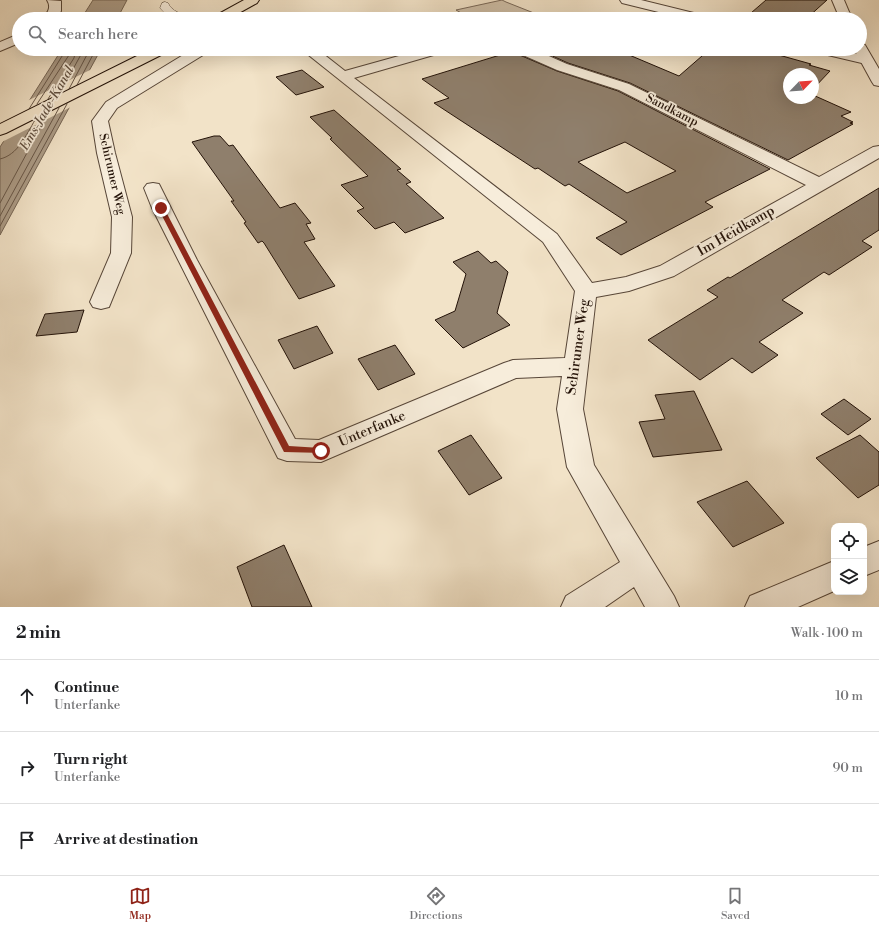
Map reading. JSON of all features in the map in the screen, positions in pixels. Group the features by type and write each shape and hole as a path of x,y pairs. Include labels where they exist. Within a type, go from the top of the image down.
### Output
{"main road":[{"path":"232,12 253,0"},
{"path":"0,130 149,56"}],"street":[{"path":"53,0 55,1 55,12"},
{"path":"626,0 674,12"},
{"path":"838,0 843,12"},
{"path":"0,47 12,41"},
{"name":"Schirumer Weg","path":"101,302 121,253 122,217 106,153 100,121 111,105 192,56"},
{"name":"Schirumer Weg","path":"317,56 550,238 586,291 570,409 581,467 663,607"},
{"path":"344,76 414,56"},
{"name":"Sandkamp","path":"538,56 562,66 624,87 818,184"},
{"path":"864,56 879,82"},
{"name":"Im Heidkamp","path":"586,291 629,284 667,271 818,184 879,151"},
{"name":"Unterfanke","path":"153,188 161,208 187,260 287,450 321,451 512,369 576,367"},
{"path":"867,561 879,555"},
{"path":"577,607 639,567"},
{"path":"761,607 831,577"}],"lane":[{"path":"165,5 165,8 171,12"}],"shaded area":[{"path":"502,0 531,12 460,12 456,10"}],"water":[{"path":"93,0 127,0 121,12 85,12"},
{"name":"Ems-Jade-Kanal","path":"58,56 97,56 0,235 0,147"}],"pier":[{"path":"92,69 71,107 0,143 27,101"}],"building":[{"path":"766,0 827,0 814,12 752,12"},
{"path":"497,56 522,56 557,71 618,91 770,169 705,202 713,207 621,255 596,238 627,222 569,184 565,186 538,168 535,169 434,103 449,98 422,79","holes":["625,142 676,171 627,193 578,162"]},
{"path":"552,56 632,56 679,76 702,56 782,56 830,71 819,83 819,68 783,68 783,104 819,104 819,98 851,112 841,116 853,122 850,123 853,124 788,160 630,83 568,63"},
{"path":"302,70 324,87 296,95 276,77"},
{"path":"334,110 401,169 397,170 411,182 406,184 444,218 405,233 394,222 375,229 357,211 364,208 341,185 368,176 310,117"},
{"path":"214,136 220,136 229,146 233,145 280,208 295,203 311,223 306,224 315,239 304,242 335,286 299,299 264,243 262,241 258,243 244,223 246,222 231,201 234,201 192,142"},
{"path":"879,188 879,230 862,241 872,247 829,275 824,272 782,300 803,313 759,342 778,355 752,373 732,358 700,380 648,340 718,297 707,290 728,277 730,278"},
{"path":"478,251 491,263 496,261 508,272 497,313 510,325 463,348 435,320 455,311 466,274 453,262"},
{"path":"84,310 77,332 36,336 45,314"},
{"path":"317,326 333,353 294,369 278,340"},
{"path":"395,345 415,374 378,390 358,359"},
{"path":"694,391 722,450 653,457 639,422 665,419 655,395"},
{"path":"844,399 871,419 848,435 821,414"},
{"path":"471,435 502,478 469,495 438,451"},
{"path":"860,435 879,452 879,485 858,498 816,458"},
{"path":"747,481 784,523 733,547 697,502"},
{"path":"284,545 312,607 252,607 237,567"}],"route":[{"path":"161,208 287,450 321,451"}]}
